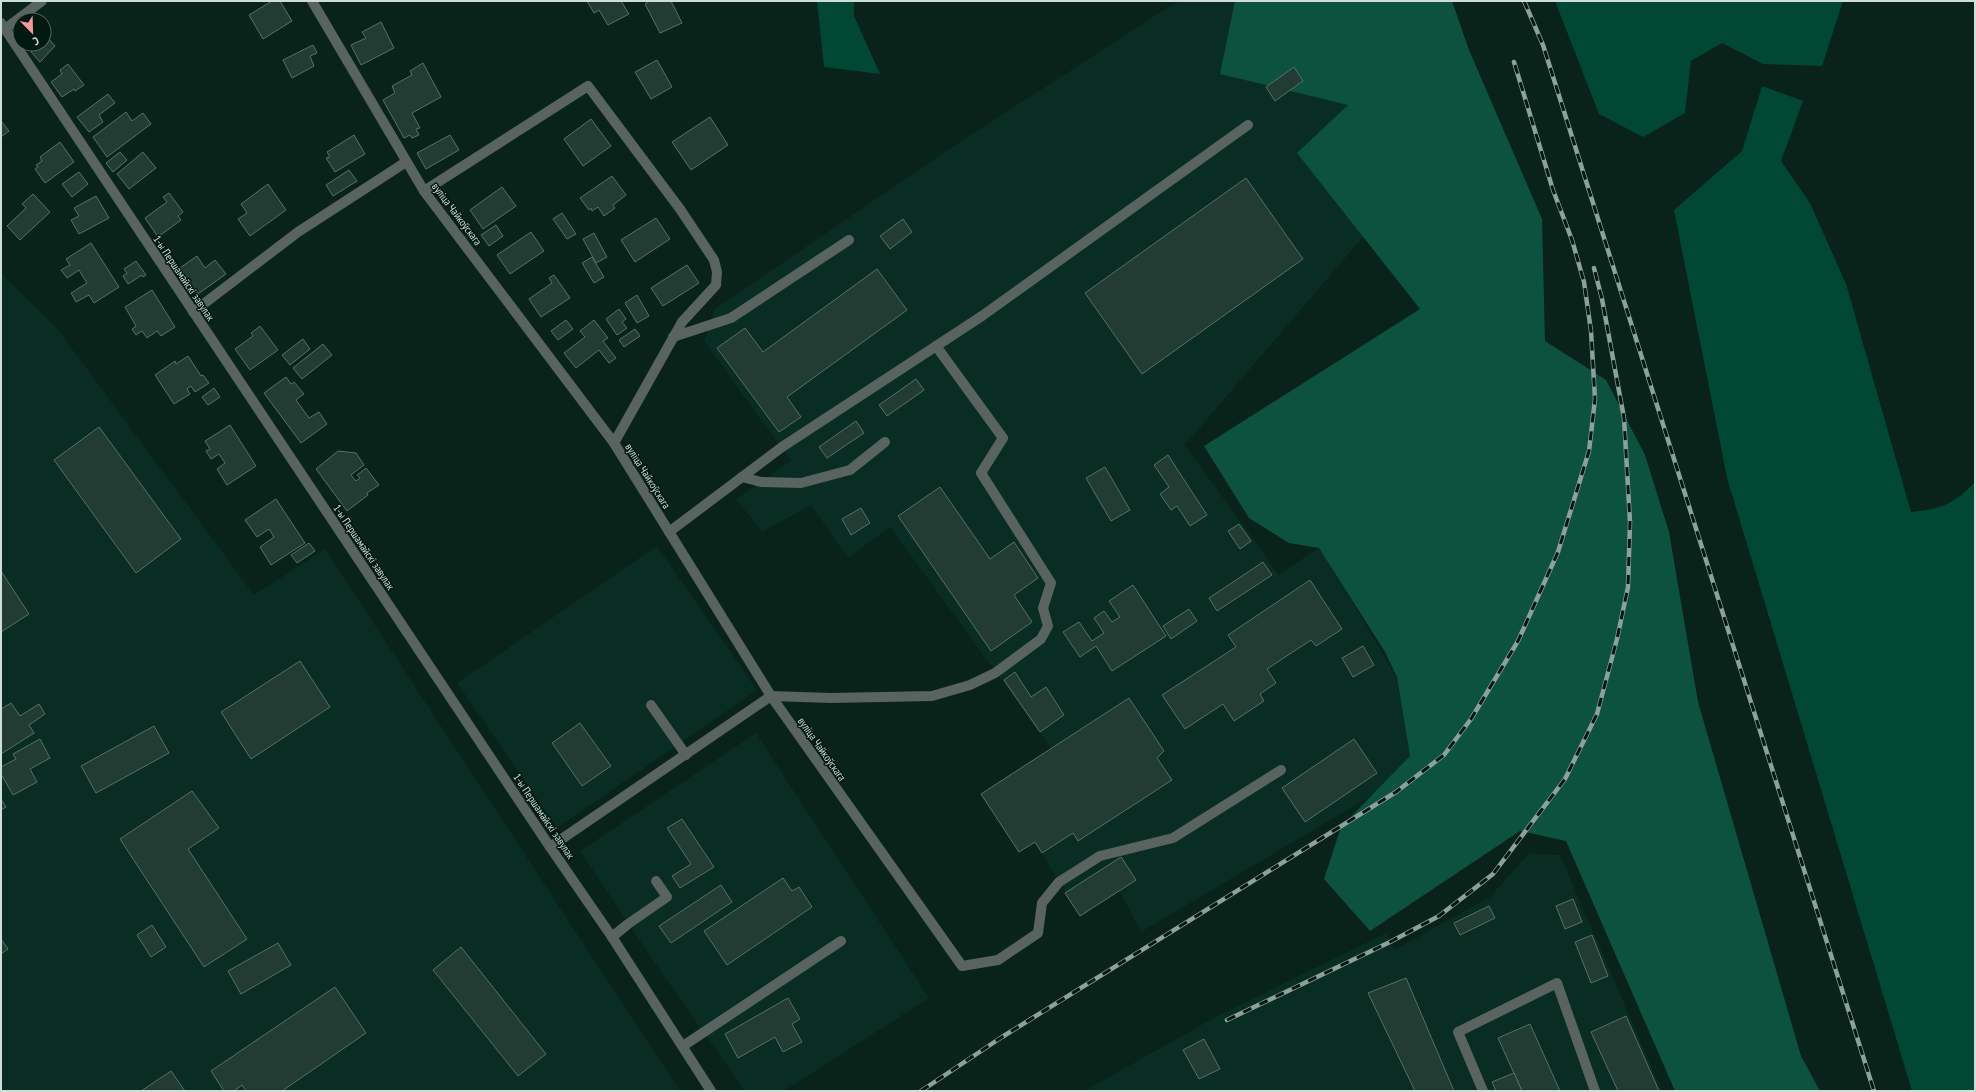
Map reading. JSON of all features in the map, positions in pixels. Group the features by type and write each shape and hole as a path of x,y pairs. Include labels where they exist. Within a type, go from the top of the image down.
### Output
{"street":[{"path":"3,26 42,1"},
{"name":"вуліца Чайкоўскага","path":"312,1 406,162 424,190 614,443 770,696 962,966 998,960 1038,933 1042,904 1059,882 1082,867 1100,856 1173,838 1281,770"},
{"name":"1-ы Першамайскі завулак","path":"3,26 550,847 612,937 710,1088"},
{"path":"424,190 588,86 680,209 714,260 717,272 716,285 682,322 614,443"},
{"path":"669,532 782,447 982,316 1248,125"},
{"path":"193,312 298,232 406,162"},
{"path":"673,337 731,318 849,240"},
{"path":"550,847 770,696 831,698 932,696 970,685 995,673 1041,639 1048,626 1044,608 1051,583 981,473 1003,438 936,346"},
{"path":"742,477 762,482 801,483 850,470 885,442"},
{"path":"651,705 686,755"},
{"path":"612,937 667,897 656,882"},
{"path":"683,1046 841,941"},
{"path":"1483,1091 1458,1032 1557,984 1595,1091"}],"shaded area":[{"path":"817,1 854,1 854,16 880,74 824,67"},
{"path":"1178,1 1274,1 1348,106 1402,197 1357,244 1185,445 1279,575 1319,547 1397,677 1410,756 1378,792 1141,932 1119,891 1080,916 1035,842 1019,852 981,794 1051,748 890,527 848,558 811,505 762,532 736,499 791,461 704,341 715,309 952,147"},
{"path":"1235,1 1452,1 1469,50 1542,219 1545,341 1606,380 1645,455 1669,532 1698,702 1801,1056 1820,1091 1675,1091 1566,841 1520,831 1370,931 1324,879 1341,827 1410,756 1397,677 1385,652 1319,548 1289,543 1249,518 1204,446 1420,309 1297,153 1348,105 1220,74"},
{"path":"1555,1 1843,1 1822,66 1763,64 1722,43 1691,61 1685,113 1643,137 1599,114"},
{"path":"1762,86 1803,101 1781,161 1810,203 1846,284 1911,512 1931,509 1946,504 1960,496 1975,482 1975,1091 1912,1091 1727,478 1674,210 1742,151"},
{"path":"1,273 56,327 254,595 325,549 680,1091 1,1091"},
{"path":"657,546 757,690 557,828 457,683"},
{"path":"756,733 929,998 784,1091 745,1091 652,959 580,851"},
{"path":"1529,853 1560,855 1662,1091 1084,1091 1212,1019 1386,933 1394,950 1490,897"}],"building":[{"path":"272,1 280,1 292,21 263,39 249,15"},
{"path":"587,1 621,1 629,14 608,25 599,10 594,13"},
{"path":"650,1 671,1 682,23 660,33 645,4"},
{"path":"381,22 394,48 361,65 351,45 366,38 362,32"},
{"path":"313,45 317,53 310,56 314,66 292,78 283,60"},
{"path":"31,52 49,52 40,62"},
{"path":"657,60 672,87 651,99 635,72"},
{"path":"423,63 441,97 412,113 420,128 416,129 419,135 412,138 410,135 404,138 383,100 395,93 392,86 412,75 410,71"},
{"path":"68,64 84,85 75,91 74,89 62,97 51,82 62,74 60,70"},
{"path":"1294,67 1303,81 1275,101 1266,87"},
{"path":"108,94 115,103 99,115 103,122 89,132 77,117"},
{"path":"126,112 132,121 143,113 151,124 107,157 93,137"},
{"path":"710,117 728,145 691,170 672,142"},
{"path":"591,119 611,146 583,166 564,139"},
{"path":"1,121 9,131 1,137"},
{"path":"354,135 365,154 335,172 326,158 330,157 327,152"},
{"path":"450,135 459,150 426,169 417,153"},
{"path":"60,142 74,162 45,183 35,169 38,167 36,165 42,161 40,157"},
{"path":"120,152 127,160 113,172 106,163"},
{"path":"143,152 156,168 129,189 117,174"},
{"path":"349,170 357,181 333,196 326,185"},
{"path":"79,172 88,184 72,197 62,184"},
{"path":"612,176 626,195 613,205 615,208 604,216 598,207 592,211 591,208 589,210 580,198"},
{"path":"1246,178 1303,259 1142,374 1085,293"},
{"path":"268,184 286,210 250,236 238,219 247,213 241,204"},
{"path":"502,187 516,206 483,229 470,210"},
{"path":"169,193 183,212 178,216 181,220 158,237 145,218 167,202 163,197"},
{"path":"33,194 50,212 20,240 7,226 26,208 22,204"},
{"path":"96,196 109,218 79,234 71,220 79,216 74,208"},
{"path":"562,213 576,234 567,239 553,219"},
{"path":"656,218 670,239 635,262 621,240"},
{"path":"903,219 912,232 890,249 880,236"},
{"path":"496,225 503,236 489,246 481,235"},
{"path":"531,232 544,251 510,274 497,255"},
{"path":"594,233 607,257 596,263 583,239"},
{"path":"91,243 119,287 94,303 89,295 76,302 71,293 87,283 79,270 67,278 61,270 70,265 66,259"},
{"path":"197,256 205,268 215,260 226,274 198,294 180,268"},
{"path":"592,257 604,277 594,283 582,263"},
{"path":"136,261 146,275 143,277 142,275 128,284 123,276 127,273 124,269"},
{"path":"687,265 699,283 663,306 651,288"},
{"path":"877,269 907,310 787,397 801,417 779,432 717,348 745,328 763,352"},
{"path":"554,275 570,298 541,317 529,299 552,283 549,278"},
{"path":"152,290 175,327 161,336 157,331 147,338 142,331 136,335 132,329 136,326 125,307"},
{"path":"637,295 649,316 637,323 625,303"},
{"path":"619,309 626,319 622,322 627,328 617,335 606,319"},
{"path":"566,320 573,329 558,340 551,331"},
{"path":"594,320 608,338 603,341 616,358 609,363 599,350 576,368 564,353 585,337 580,331"},
{"path":"260,326 278,350 250,370 235,349 253,336 251,333"},
{"path":"635,329 640,336 624,347 619,340"},
{"path":"303,339 310,349 290,365 282,355"},
{"path":"323,344 332,355 302,379 293,368"},
{"path":"188,356 201,376 203,375 209,383 195,392 191,386 187,389 190,394 174,404 155,375 175,361 176,364"},
{"path":"286,377 291,384 294,382 304,394 296,400 309,418 319,412 327,424 301,443 264,393"},
{"path":"916,379 924,390 887,416 879,405"},
{"path":"214,388 220,397 208,405 202,397"},
{"path":"856,421 864,433 827,458 819,447"},
{"path":"230,425 256,466 227,485 217,469 225,463 219,454 211,459 206,451 210,449 205,441"},
{"path":"99,427 181,539 136,573 54,460"},
{"path":"338,451 356,453 364,465 351,475 356,481 360,478 357,475 366,468 379,485 367,493 368,495 347,511 316,469"},
{"path":"1168,455 1207,515 1190,526 1177,506 1171,510 1160,494 1169,487 1154,465"},
{"path":"1105,467 1130,510 1111,521 1086,478"},
{"path":"940,487 990,559 1014,542 1038,578 1014,595 1032,622 991,651 898,516"},
{"path":"276,499 305,543 271,565 260,547 274,537 269,529 257,537 245,520"},
{"path":"861,508 870,523 851,535 842,519"},
{"path":"1239,524 1251,541 1240,549 1228,531"},
{"path":"309,543 315,551 297,563 291,555"},
{"path":"1263,562 1272,575 1217,611 1209,598"},
{"path":"1,571 29,614 1,632"},
{"path":"1310,580 1342,629 1316,646 1311,640 1267,669 1276,683 1260,694 1264,701 1234,721 1223,704 1185,729 1162,695 1236,647 1228,635"},
{"path":"1133,585 1166,636 1112,671 1096,646 1080,657 1063,632 1079,622 1092,641 1104,633 1094,618 1104,611 1112,622 1120,617 1109,601"},
{"path":"1189,609 1197,621 1171,639 1163,626"},
{"path":"1363,646 1374,665 1353,677 1342,658"},
{"path":"300,661 330,707 251,759 221,712"},
{"path":"1015,672 1031,697 1046,687 1064,715 1040,732 1004,680"},
{"path":"1129,698 1164,751 1157,758 1172,780 1078,841 1073,833 1042,853 1035,842 1019,852 981,794"},
{"path":"11,703 20,716 39,704 45,714 29,725 34,733 1,754 1,709"},
{"path":"580,723 611,766 582,786 552,743"},
{"path":"154,726 169,753 96,793 81,766"},
{"path":"40,739 50,758 30,769 37,782 13,795 1,774 1,767 16,759 13,754"},
{"path":"1354,739 1377,773 1305,822 1282,788"},
{"path":"192,791 219,828 188,849 247,939 204,967 120,839"},
{"path":"1,799 6,807 1,810"},
{"path":"682,819 714,867 680,888 672,876 691,864 667,828"},
{"path":"1121,857 1136,880 1080,916 1065,893"},
{"path":"783,878 792,891 799,887 812,907 727,965 704,931"},
{"path":"721,885 732,902 671,943 659,926"},
{"path":"1573,899 1582,922 1565,929 1556,906"},
{"path":"1489,906 1495,918 1460,935 1454,923"},
{"path":"152,925 166,947 151,957 137,935"},
{"path":"1592,935 1608,976 1591,983 1575,942"},
{"path":"1,939 8,949 1,954"},
{"path":"278,943 291,965 241,994 228,971"},
{"path":"461,947 546,1054 518,1076 433,970"},
{"path":"1406,978 1454,1091 1415,1091 1368,993"},
{"path":"335,987 366,1033 282,1091 246,1091 242,1085 234,1091 224,1091 211,1071"},
{"path":"788,998 800,1019 792,1024 802,1042 783,1052 775,1037 738,1058 725,1034"},
{"path":"1626,1016 1659,1091 1618,1091 1591,1032"},
{"path":"1530,1024 1560,1091 1522,1091 1498,1038"},
{"path":"1204,1039 1220,1069 1199,1079 1183,1050"},
{"path":"171,1071 185,1091 141,1091"},
{"path":"1514,1073 1522,1091 1496,1091 1492,1082"}],"railway":[{"path":"1524,1 1543,45 1874,1091"},
{"path":"921,1091 1002,1037 1396,792 1444,755 1471,719 1518,641 1558,552 1589,451 1595,399 1591,331 1584,282 1572,240 1553,190 1514,62"},
{"path":"1227,1020 1390,942 1439,916 1493,874 1565,779 1597,714 1617,639 1628,587 1630,522 1624,418 1602,299 1594,268"}]}
